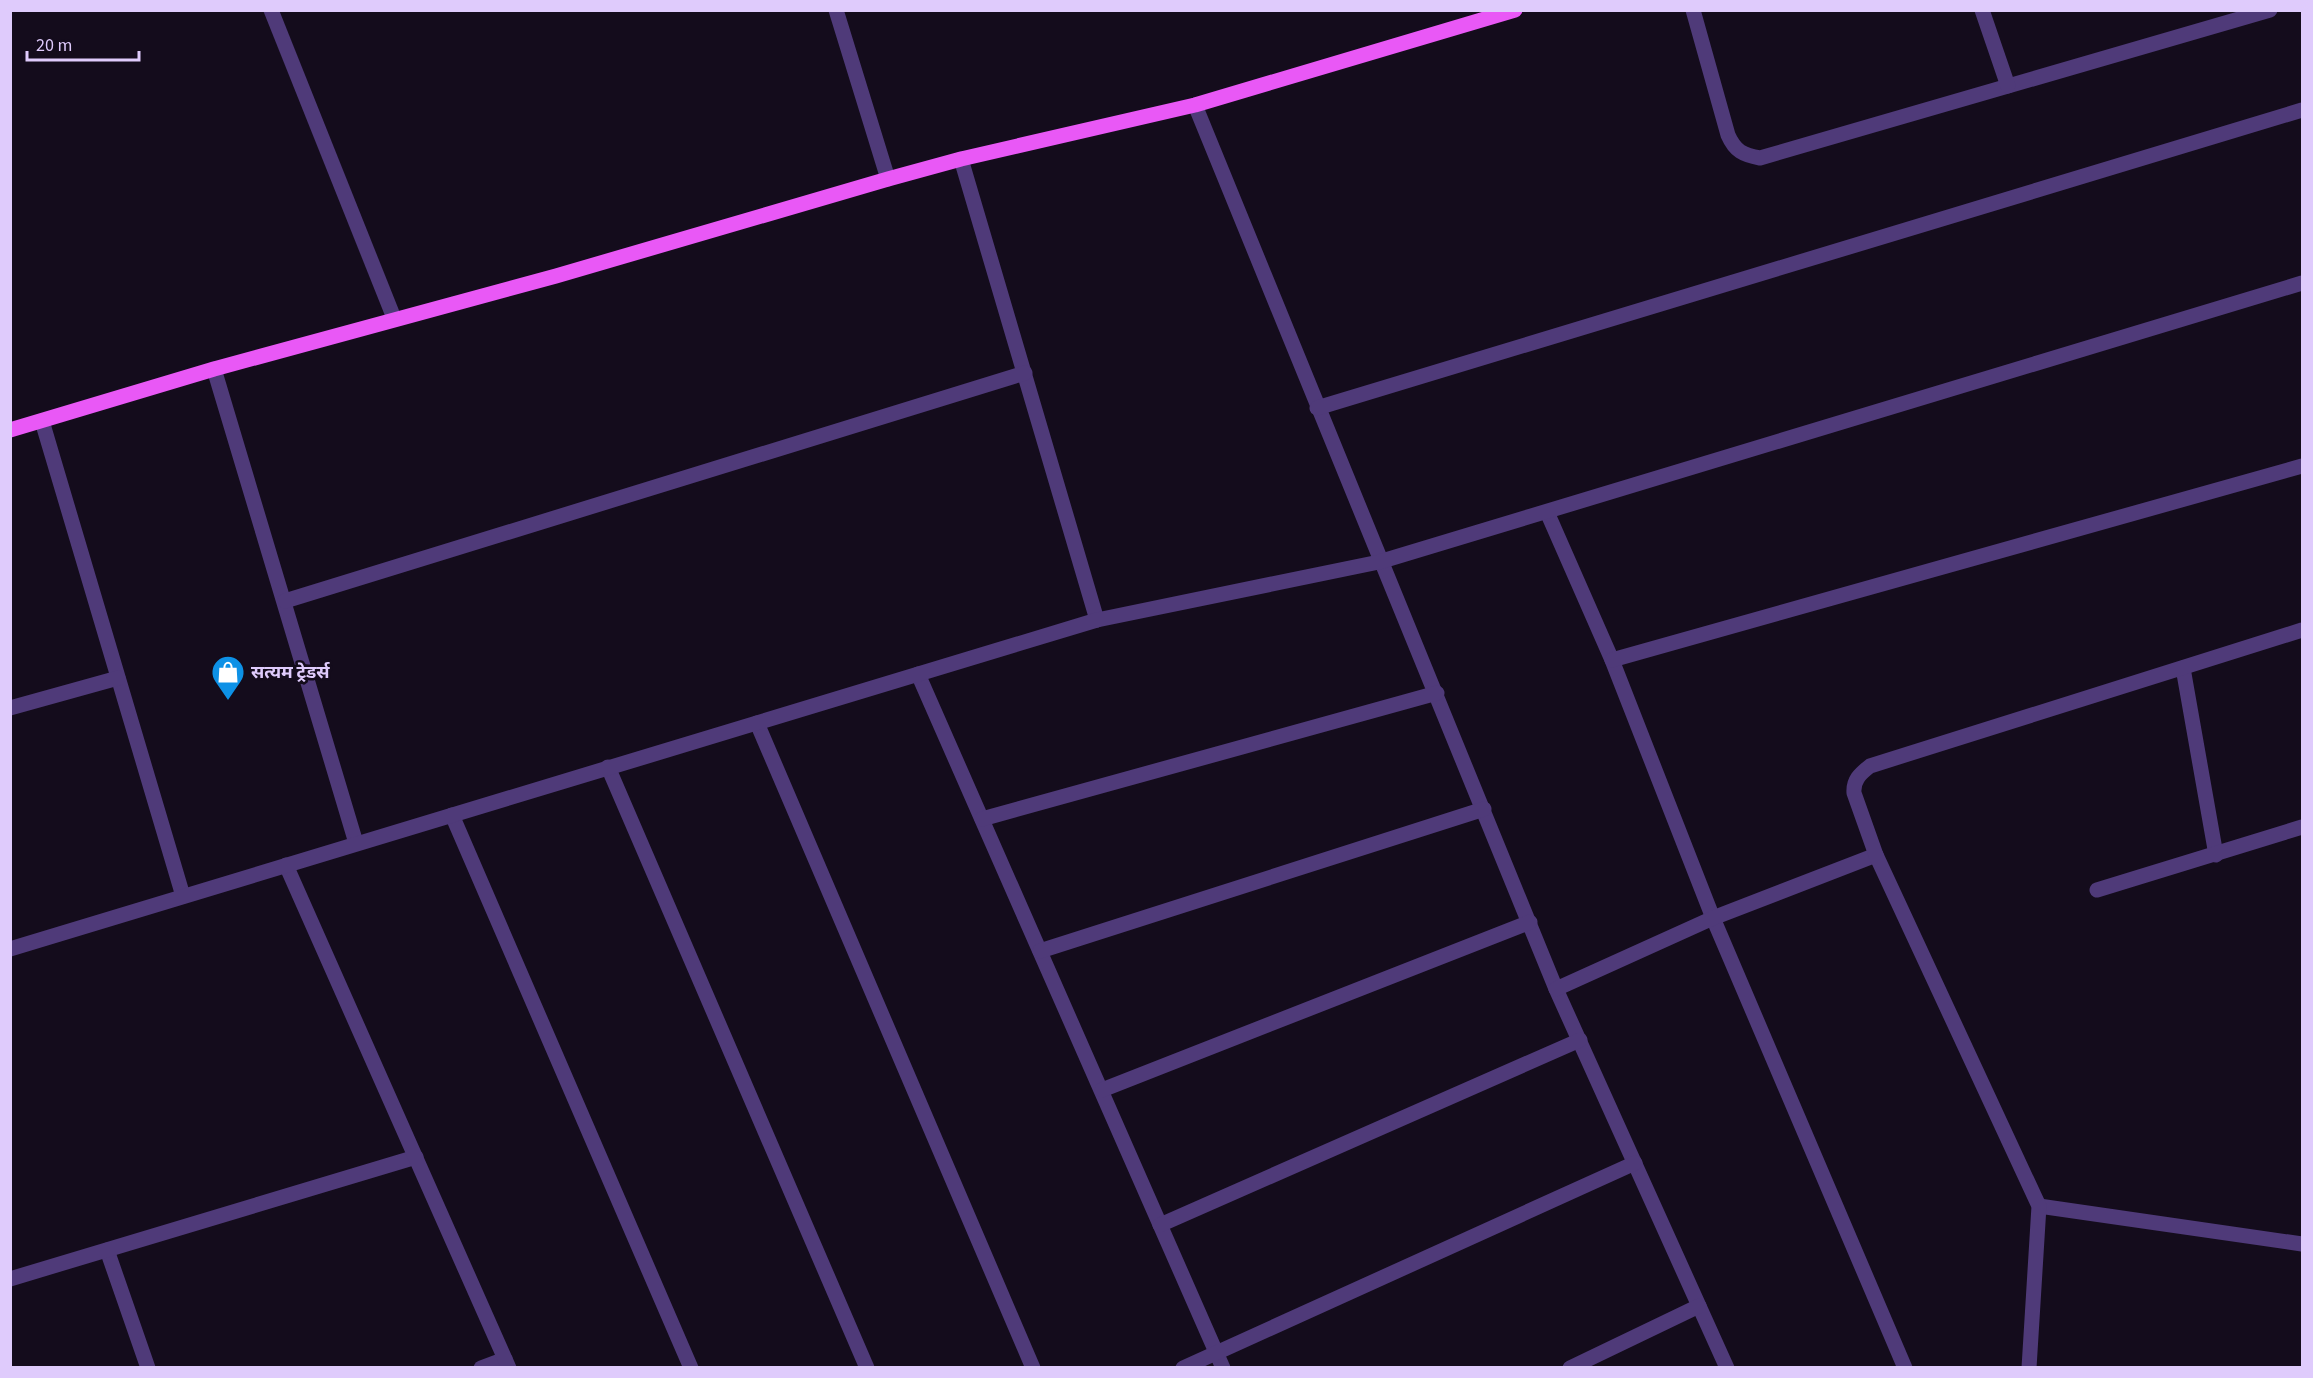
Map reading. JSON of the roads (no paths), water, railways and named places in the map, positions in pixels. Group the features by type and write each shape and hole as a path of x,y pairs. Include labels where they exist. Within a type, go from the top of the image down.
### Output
{"main road":[{"path":"10,430 394,318 556,276 888,178 1195,105 1515,10"}],"street":[{"path":"271,10 394,318"},
{"path":"836,10 888,178"},
{"path":"1693,10 1728,135 1733,146 1744,156 1760,158 2270,10"},
{"path":"1982,10 2008,86"},
{"path":"1195,105 1379,562 1437,693 1556,988 1726,1368"},
{"path":"1317,408 2302,110"},
{"path":"961,159 1097,620"},
{"path":"10,949 1097,620 1379,562 2302,283"},
{"path":"214,369 356,843"},
{"path":"285,601 1025,373"},
{"path":"42,421 183,896"},
{"path":"1612,660 2302,466"},
{"path":"1547,512 1612,660 1713,918 1905,1368"},
{"path":"2026,1366 2040,1206 1876,855 1854,793 1854,784 1860,774 1870,766 2302,630"},
{"path":"2183,668 2216,855"},
{"path":"918,674 1223,1368"},
{"path":"10,708 118,678"},
{"path":"982,819 1437,693"},
{"path":"757,723 1033,1368"},
{"path":"608,767 867,1368"},
{"path":"1040,951 1484,808"},
{"path":"452,815 691,1368"},
{"path":"2097,890 2302,827"},
{"path":"1556,988 1713,918 1876,855"},
{"path":"286,865 507,1363 481,1368"},
{"path":"1102,1090 1530,922"},
{"path":"1160,1224 1580,1040"},
{"path":"10,1279 416,1157"},
{"path":"1183,1368 1635,1163"},
{"path":"2040,1206 2302,1244"},
{"path":"107,1250 148,1368"},
{"path":"1570,1368 1699,1306"}],"place":[{"name":"सत्यम ट्रेडर्स","path":"228,701"}]}
